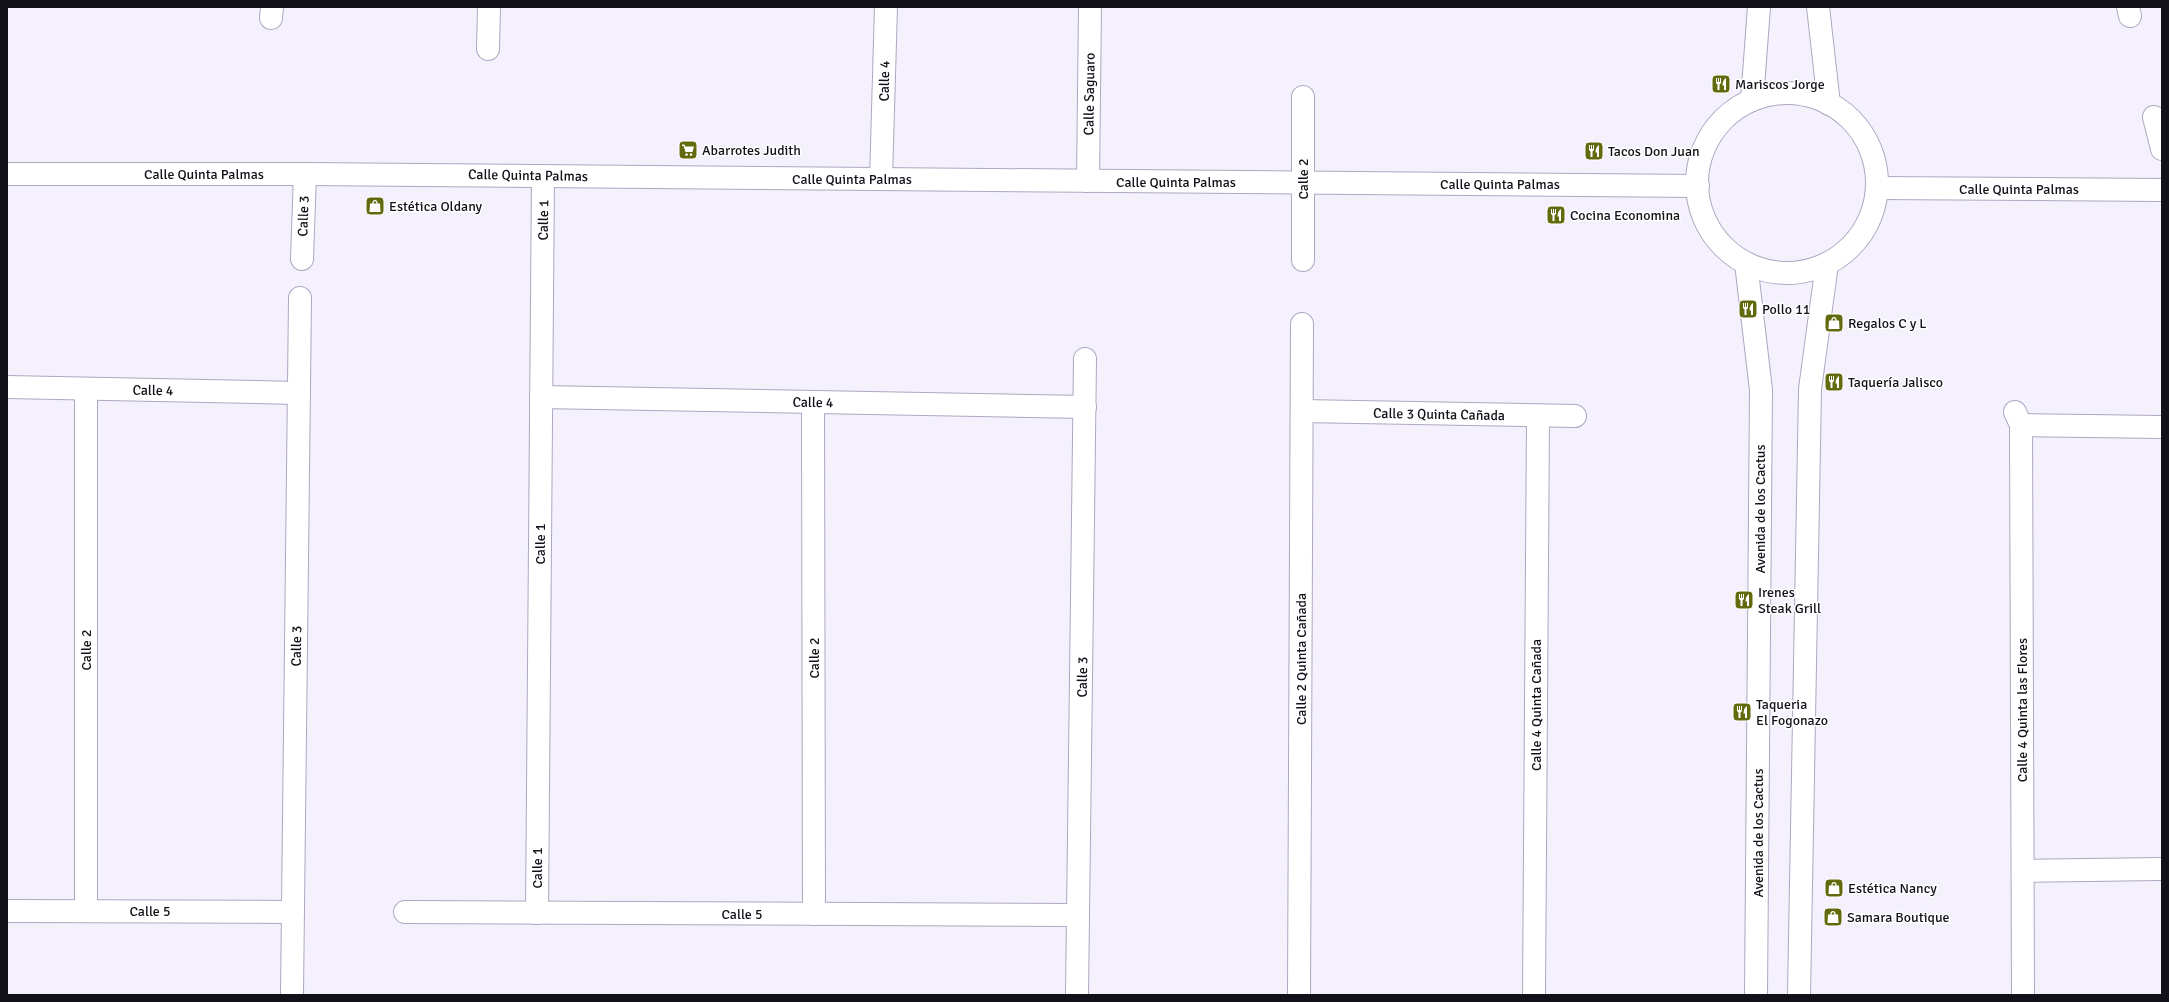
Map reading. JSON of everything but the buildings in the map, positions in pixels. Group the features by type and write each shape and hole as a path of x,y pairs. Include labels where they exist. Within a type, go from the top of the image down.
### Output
{"street":[{"path":"488,49 489,7"},
{"name":"Calle 4","path":"881,179 886,7"},
{"name":"Calle Saguaro","path":"1088,181 1090,7"},
{"path":"1752,100 1759,7"},
{"path":"1818,7 1829,104"},
{"path":"1784,93 1807,96 1829,104 1846,115 1860,130 1870,148 1875,167 1877,188 1872,213 1853,245 1827,264 1812,270 1784,273 1762,269 1746,263 1720,243 1710,229 1704,215 1698,186 1700,165 1705,148 1713,133 1733,112 1752,100 1784,93"},
{"name":"Calle 2","path":"1303,97 1303,260"},
{"path":"2154,117 2162,149"},
{"name":"Calle Quinta Palmas","path":"7,174 305,174 1698,186"},
{"name":"Calle 3","path":"302,259 305,174"},
{"name":"Calle 1","path":"537,913 543,176"},
{"name":"Calle Quinta Palmas","path":"1877,188 2162,190"},
{"name":"Avenida de los Cactus","path":"1746,263 1762,390 1756,995"},
{"path":"1799,995 1810,389 1827,264"},
{"name":"Calle 3","path":"292,994 300,298"},
{"name":"Calle 2 Quinta Cañada","path":"1299,995 1302,324"},
{"name":"Calle 3","path":"1077,995 1085,359"},
{"name":"Calle 4","path":"7,387 299,393"},
{"name":"Calle 2","path":"86,389 86,911"},
{"name":"Calle 4","path":"541,397 1085,407"},
{"name":"Calle 2","path":"813,402 814,914"},
{"name":"Calle 3 Quinta Cañada","path":"1302,411 1575,416"},
{"name":"Calle 4 Quinta Cañada","path":"1534,995 1538,416"},
{"name":"Calle 4 Quinta las Flores","path":"2023,995 2018,418 2162,427"},
{"path":"2023,871 2162,869"},
{"name":"Calle 5","path":"7,911 293,912"},
{"name":"Calle 5","path":"405,912 1078,915"}],"place":[{"name":"Mariscos Jorge","path":"1721,84"},
{"name":"Abarrotes Judith","path":"688,150"},
{"name":"Tacos Don Juan","path":"1594,151"},
{"name":"Estética Oldany","path":"375,206"},
{"name":"Cocina Economina","path":"1556,215"},
{"name":"Pollo 11","path":"1748,309"},
{"name":"Regalos C y L","path":"1834,323"},
{"name":"Taquería Jalisco","path":"1834,382"},
{"name":"Irenes Steak Grill","path":"1744,600"},
{"name":"Taqueria El Fogonazo","path":"1742,712"},
{"name":"Estética Nancy","path":"1834,888"},
{"name":"Samara Boutique","path":"1833,917"}]}
